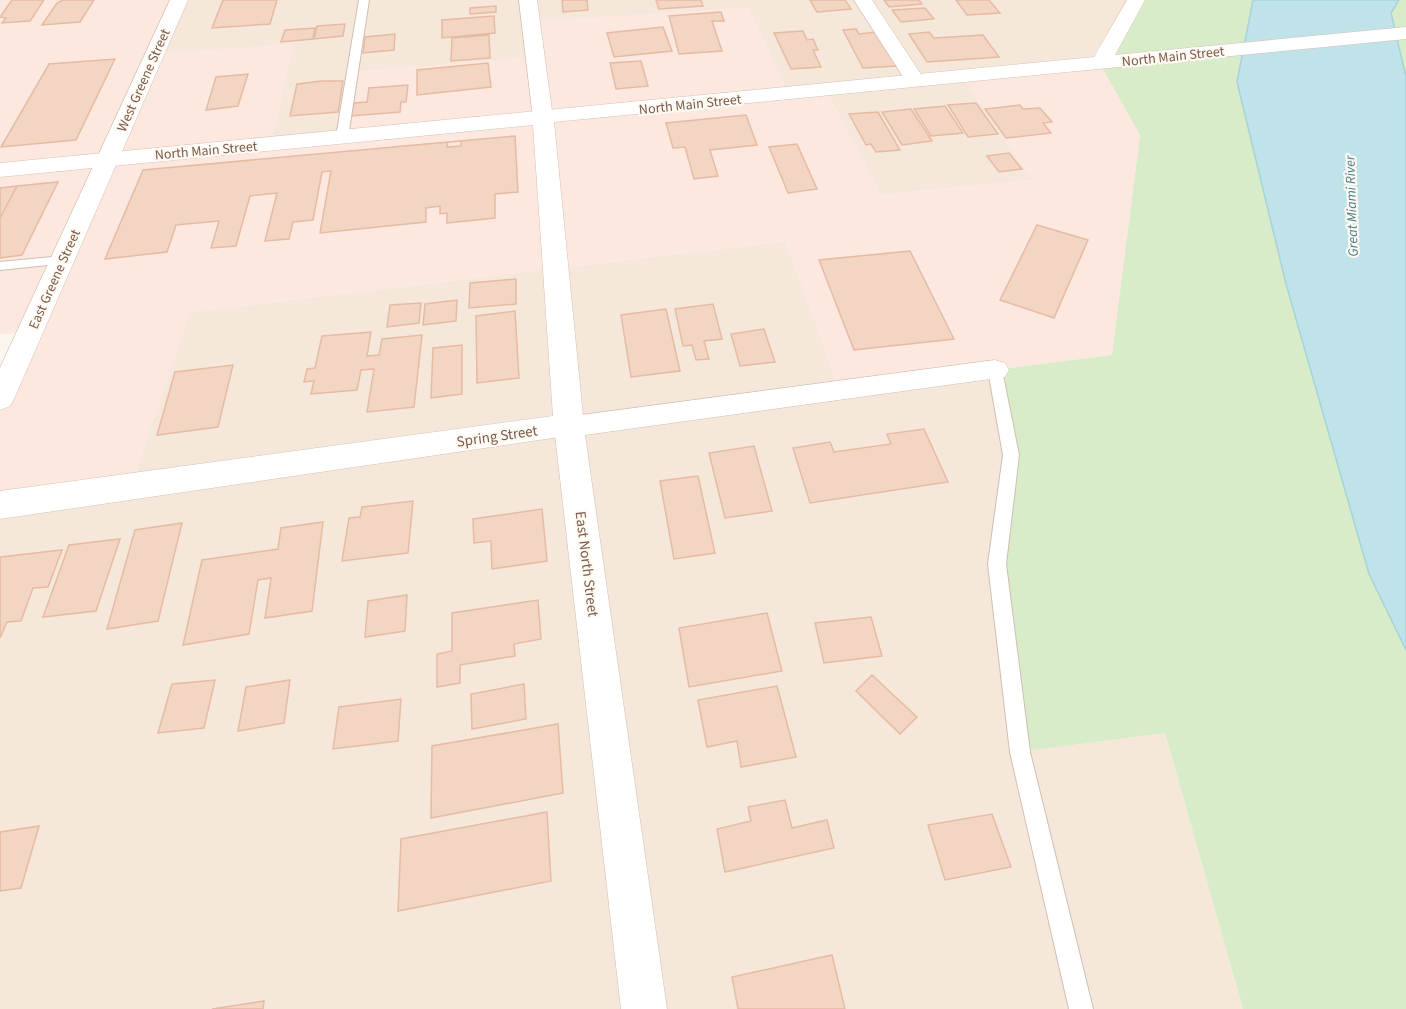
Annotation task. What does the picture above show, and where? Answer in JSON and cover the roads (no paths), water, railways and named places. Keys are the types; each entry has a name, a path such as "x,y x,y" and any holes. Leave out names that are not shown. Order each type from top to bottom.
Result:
{"main road":[{"path":"1100,64 1136,0"},
{"name":"North Main Street","path":"0,170 1406,33"},
{"name":"East North Street","path":"543,118 569,426"},
{"name":"Spring Street","path":"0,505 569,426"}],"street":[{"name":"West Greene Street","path":"108,160 179,0"},
{"path":"528,0 543,118"},
{"path":"863,0 916,82"},
{"name":"East Greene Street","path":"0,399 108,160"},
{"name":"Spring Street","path":"569,426 995,370"},
{"name":"East North Street","path":"569,426 644,1009"}],"lane":[{"path":"342,137 364,0"},
{"path":"0,266 63,260"},
{"path":"995,370 1011,455 997,564 1020,753 1081,1009"}],"water":[{"name":"Great Miami River","path":"1253,0 1399,0 1391,13 1406,77 1406,650 1369,574 1286,284 1237,82"}]}
